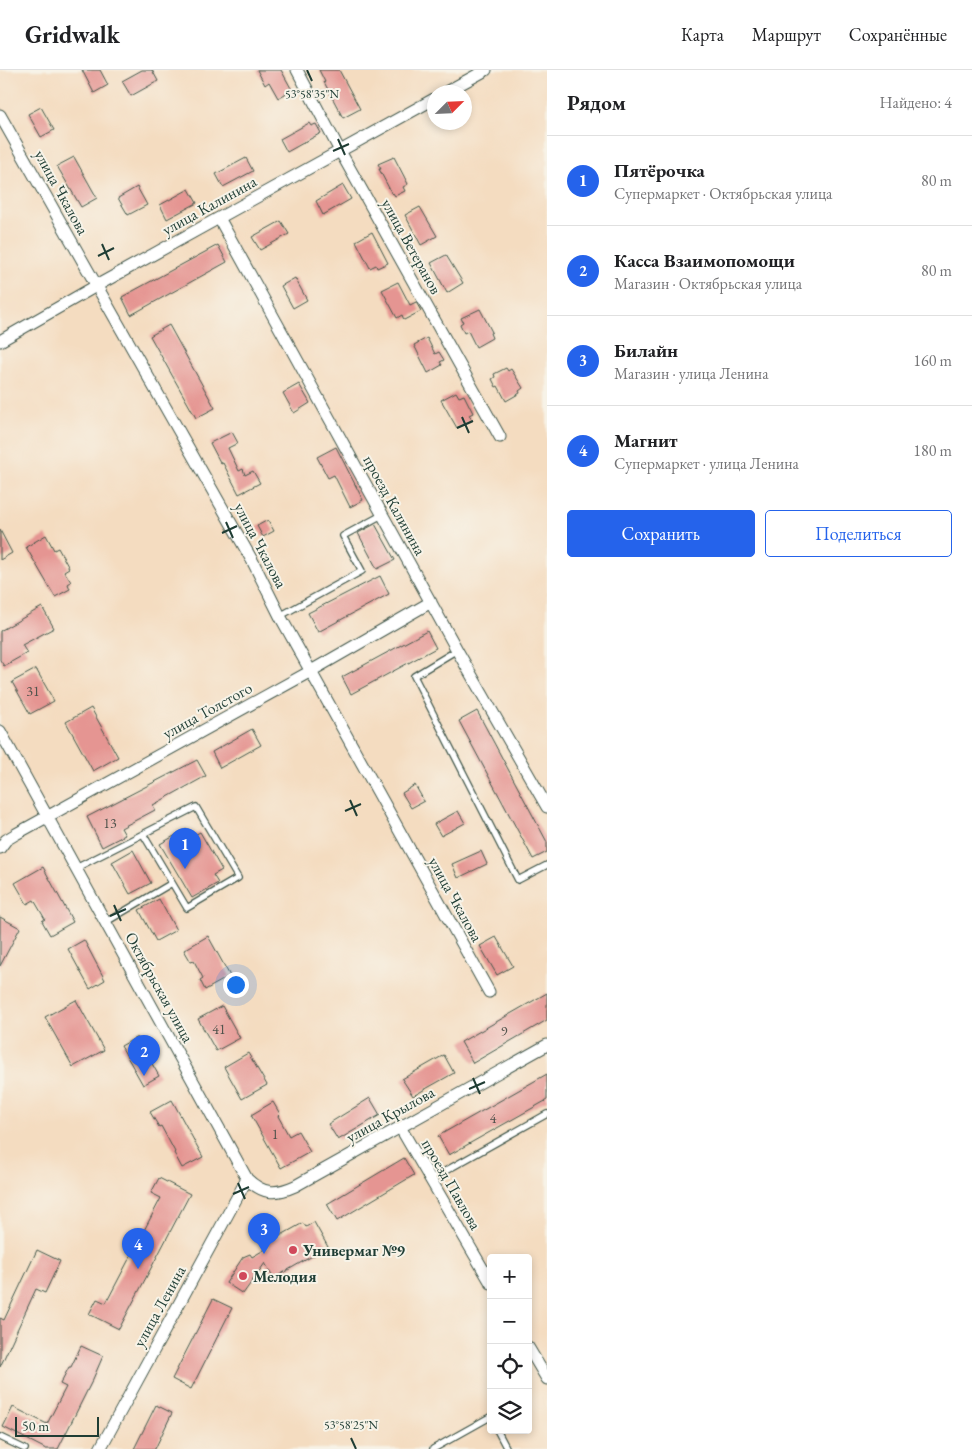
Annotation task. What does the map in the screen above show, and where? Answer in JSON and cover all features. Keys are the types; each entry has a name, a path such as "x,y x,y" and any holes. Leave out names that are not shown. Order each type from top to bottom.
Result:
{"street":[{"name":"улица Ветеранов","path":"297,70 340,151 500,437"},
{"path":"459,85 486,70"},
{"name":"улица Калинина","path":"0,341 427,103"},
{"name":"улица Чкалова","path":"0,115 253,562 310,671 489,992"},
{"name":"проезд Калинина","path":"219,218 457,650 547,807"},
{"name":"улица Толстого","path":"0,848 11,837 431,602"},
{"name":"Октябрьская улица","path":"0,731 247,1179"},
{"name":"улица Крылова","path":"247,1179 262,1191 275,1192 286,1190 547,1045"},
{"name":"проезд Павлова","path":"400,1127 487,1276"},
{"name":"улица Ленина","path":"100,1449 247,1179"},
{"path":"532,1354 547,1379"}],"lane":[{"path":"280,616 362,571 343,536 382,515"},
{"path":"457,650 414,676 518,880 547,864"},
{"path":"76,868 196,807 238,878 186,908 143,834"},
{"path":"106,922 172,883"},
{"path":"431,1179 547,1114"},
{"path":"433,1449 487,1419"},
{"path":"499,1434 507,1449"},
{"path":"0,1437 24,1449"}],"building":[{"path":"82,70 100,70 108,85 94,93"},
{"path":"142,70 152,70 158,81 131,96 122,81"},
{"path":"257,70 281,70 292,90 278,98 269,82 265,85"},
{"path":"319,70 339,70 360,109 343,118"},
{"path":"41,107 54,130 41,137 28,114"},
{"path":"309,123 311,126 316,124 321,133 287,152 280,139"},
{"path":"74,157 97,198 81,207 57,166"},
{"path":"394,157 408,184 403,187 405,191 395,196 392,194 378,164"},
{"path":"246,158 253,171 223,187 216,174"},
{"path":"343,185 351,199 323,215 316,201"},
{"path":"137,187 147,205 128,215 118,198"},
{"path":"189,189 197,203 167,219 160,205"},
{"path":"420,207 437,236 421,245 405,215"},
{"path":"281,221 289,234 260,250 252,237"},
{"path":"372,232 388,263 377,268 376,265 370,268 356,241"},
{"path":"218,245 227,262 131,315 122,297"},
{"path":"446,255 463,283 447,293 431,263"},
{"path":"295,278 307,300 293,308 281,286"},
{"path":"398,282 410,305 416,302 421,311 404,320 402,315 397,318 382,290"},
{"path":"480,309 492,332 490,333 492,338 476,347 468,331 464,333 460,324 463,322 461,318"},
{"path":"169,325 215,408 196,418 150,336"},
{"path":"427,338 435,354 439,352 444,360 440,362 442,365 428,373 414,345"},
{"path":"506,368 508,371 511,369 523,388 519,391 520,393 506,401 492,379 495,377 494,374"},
{"path":"299,384 310,403 294,413 283,393"},
{"path":"456,392 459,397 464,395 473,413 469,415 472,420 457,428 441,400"},
{"path":"232,432 238,443 228,448 239,471 243,469 245,475 253,471 260,483 239,494 210,443"},
{"path":"336,447 363,500 350,507 334,475 328,478 317,457"},
{"path":"268,520 274,531 263,537 257,526"},
{"path":"375,524 395,560 377,569 358,533"},
{"path":"0,530 12,553 0,560"},
{"path":"46,535 54,550 58,548 69,568 64,571 71,582 68,584 70,589 55,597 26,547"},
{"path":"380,576 389,594 318,632 308,613"},
{"path":"42,607 54,628 22,645 27,653 4,666 0,660 0,631"},
{"path":"427,631 436,648 351,694 342,677"},
{"path":"36,669 54,701 30,714 12,682"},
{"path":"91,708 118,757 93,771 66,722"},
{"path":"477,711 547,842 547,852 533,859 459,721"},
{"path":"252,729 261,745 220,768 212,752"},
{"path":"197,760 206,776 153,805 155,810 121,828 125,835 102,847 87,817"},
{"path":"415,785 424,801 411,808 402,793"},
{"path":"458,811 465,823 441,836 434,824"},
{"path":"187,829 191,837 200,832 222,870 213,875 218,883 192,898 160,844"},
{"path":"133,850 151,883 130,894 112,862"},
{"path":"481,851 487,864 458,878 452,864"},
{"path":"43,867 73,922 50,935 42,921 45,919 34,900 27,904 15,883"},
{"path":"159,899 176,930 156,941 139,910"},
{"path":"0,917 20,928 0,966"},
{"path":"208,936 230,976 205,990 200,980 203,978 194,961 191,962 184,950"},
{"path":"496,937 513,966 497,975 480,946"},
{"path":"84,940 105,980 90,989 68,949"},
{"path":"547,993 547,1020 473,1063 461,1042"},
{"path":"76,1000 104,1050 73,1067 45,1017"},
{"path":"222,1006 240,1038 216,1051 198,1019"},
{"path":"137,1037 159,1076 143,1085 121,1046"},
{"path":"248,1053 267,1085 242,1099 224,1067"},
{"path":"444,1055 454,1073 413,1096 402,1079"},
{"path":"547,1074 547,1100 449,1155 438,1136"},
{"path":"370,1098 380,1115 338,1140 328,1124"},
{"path":"172,1100 203,1157 182,1168 161,1126 159,1127 150,1112"},
{"path":"273,1102 289,1136 298,1131 310,1152 281,1168 251,1115"},
{"path":"404,1158 414,1175 337,1221 327,1204"},
{"path":"159,1178 190,1194 119,1329 89,1314 97,1299 106,1303 161,1198 151,1193"},
{"name":"Универмаг №9","path":"314,1222 328,1247 274,1278 265,1263 243,1294 226,1283 243,1257 250,1254 252,1257 269,1247 267,1243 303,1223 306,1227"},
{"path":"37,1250 60,1261 45,1293 36,1289 0,1367 0,1318 4,1320"},
{"path":"213,1299 232,1308 191,1389 172,1379"},
{"path":"81,1346 103,1356 58,1449 46,1449 3,1427 13,1407 47,1424 66,1387 60,1384"},
{"path":"156,1405 172,1413 155,1449 134,1449"}],"place":[{"name":"Пятёрочка","path":"185,869"},
{"name":"Касса Взаимопомощи","path":"144,1076"},
{"name":"Универмаг №9","path":"293,1250"},
{"name":"Билайн","path":"264,1254"},
{"name":"Магнит","path":"138,1269"},
{"name":"Мелодия","path":"243,1276"}]}
